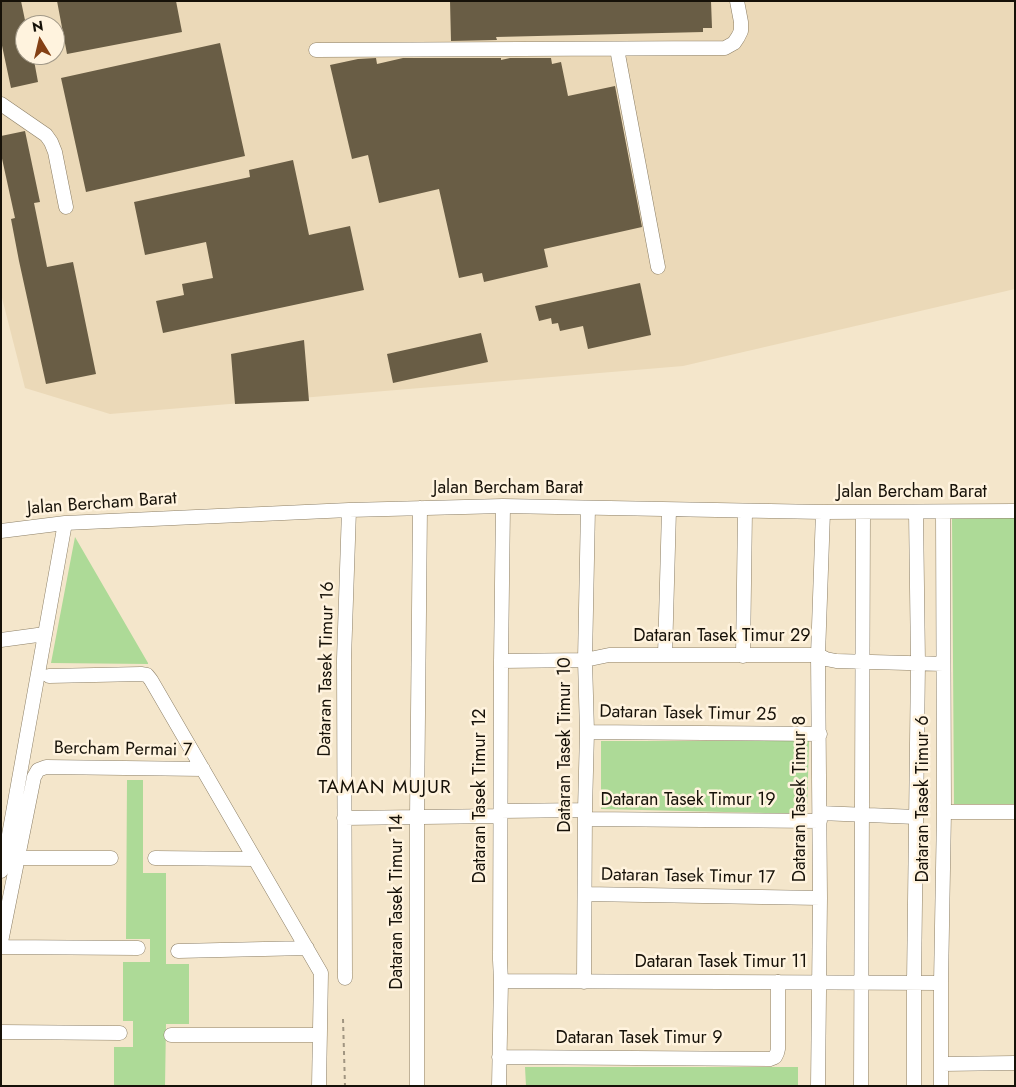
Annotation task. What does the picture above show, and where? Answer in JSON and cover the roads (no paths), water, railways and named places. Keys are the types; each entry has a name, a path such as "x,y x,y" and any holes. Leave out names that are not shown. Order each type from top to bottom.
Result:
{"street":[{"path":"316,50 725,48 734,43 741,31 737,1"},
{"path":"617,48 658,267"},
{"path":"1,104 46,135 51,142 66,207"},
{"name":"Jalan Bercham Barat","path":"1,531 65,522 350,510 503,506 823,512 1015,511"},
{"name":"Dataran Tasek Timur 12","path":"499,1086 503,506"},
{"name":"Dataran Tasek Timur 14","path":"417,1086 420,508"},
{"name":"Dataran Tasek Timur 10","path":"584,982 587,732 585,660 588,508"},
{"name":"Dataran Tasek Timur 16","path":"345,978 344,659 350,510"},
{"path":"665,655 669,510"},
{"path":"743,656 745,510"},
{"name":"Dataran Tasek Timur 8","path":"818,1086 820,734 818,655 823,512"},
{"path":"861,1086 863,512"},
{"name":"Dataran Tasek Timur 6","path":"914,1086 918,663 916,512"},
{"name":"Dataran Tasek Timur 6","path":"941,1086 944,812 943,512"},
{"path":"1,871 4,845 65,522"},
{"path":"1,640 45,634"},
{"name":"Dataran Tasek Timur 29","path":"501,660 585,660 608,655 818,655 831,661 943,664"},
{"path":"49,676 141,674 147,675 151,680 321,974 319,1086"},
{"name":"Dataran Tasek Timur 25","path":"587,732 820,734"},
{"name":"Bercham Permai 7","path":"18,858 34,777 38,770 42,768 203,769"},
{"path":"944,812 1015,812"},
{"name":"Dataran Tasek Timur 19","path":"344,818 500,814 820,817 862,815 916,817"},
{"path":"1,942 18,858 111,858"},
{"path":"155,858 255,859"},
{"name":"Dataran Tasek Timur 17","path":"585,894 820,898"},
{"path":"1,947 138,948"},
{"path":"178,951 307,948"},
{"name":"Dataran Tasek Timur 11","path":"500,981 941,983"},
{"name":"Dataran Tasek Timur 9","path":"499,1057 770,1059 775,1056 778,1049 778,982"},
{"path":"1,1032 120,1033"},
{"path":"171,1036 320,1035"},
{"path":"942,1064 1015,1063"}],"district":[{"name":"TAMAN MUJUR","path":"385,788"}]}
